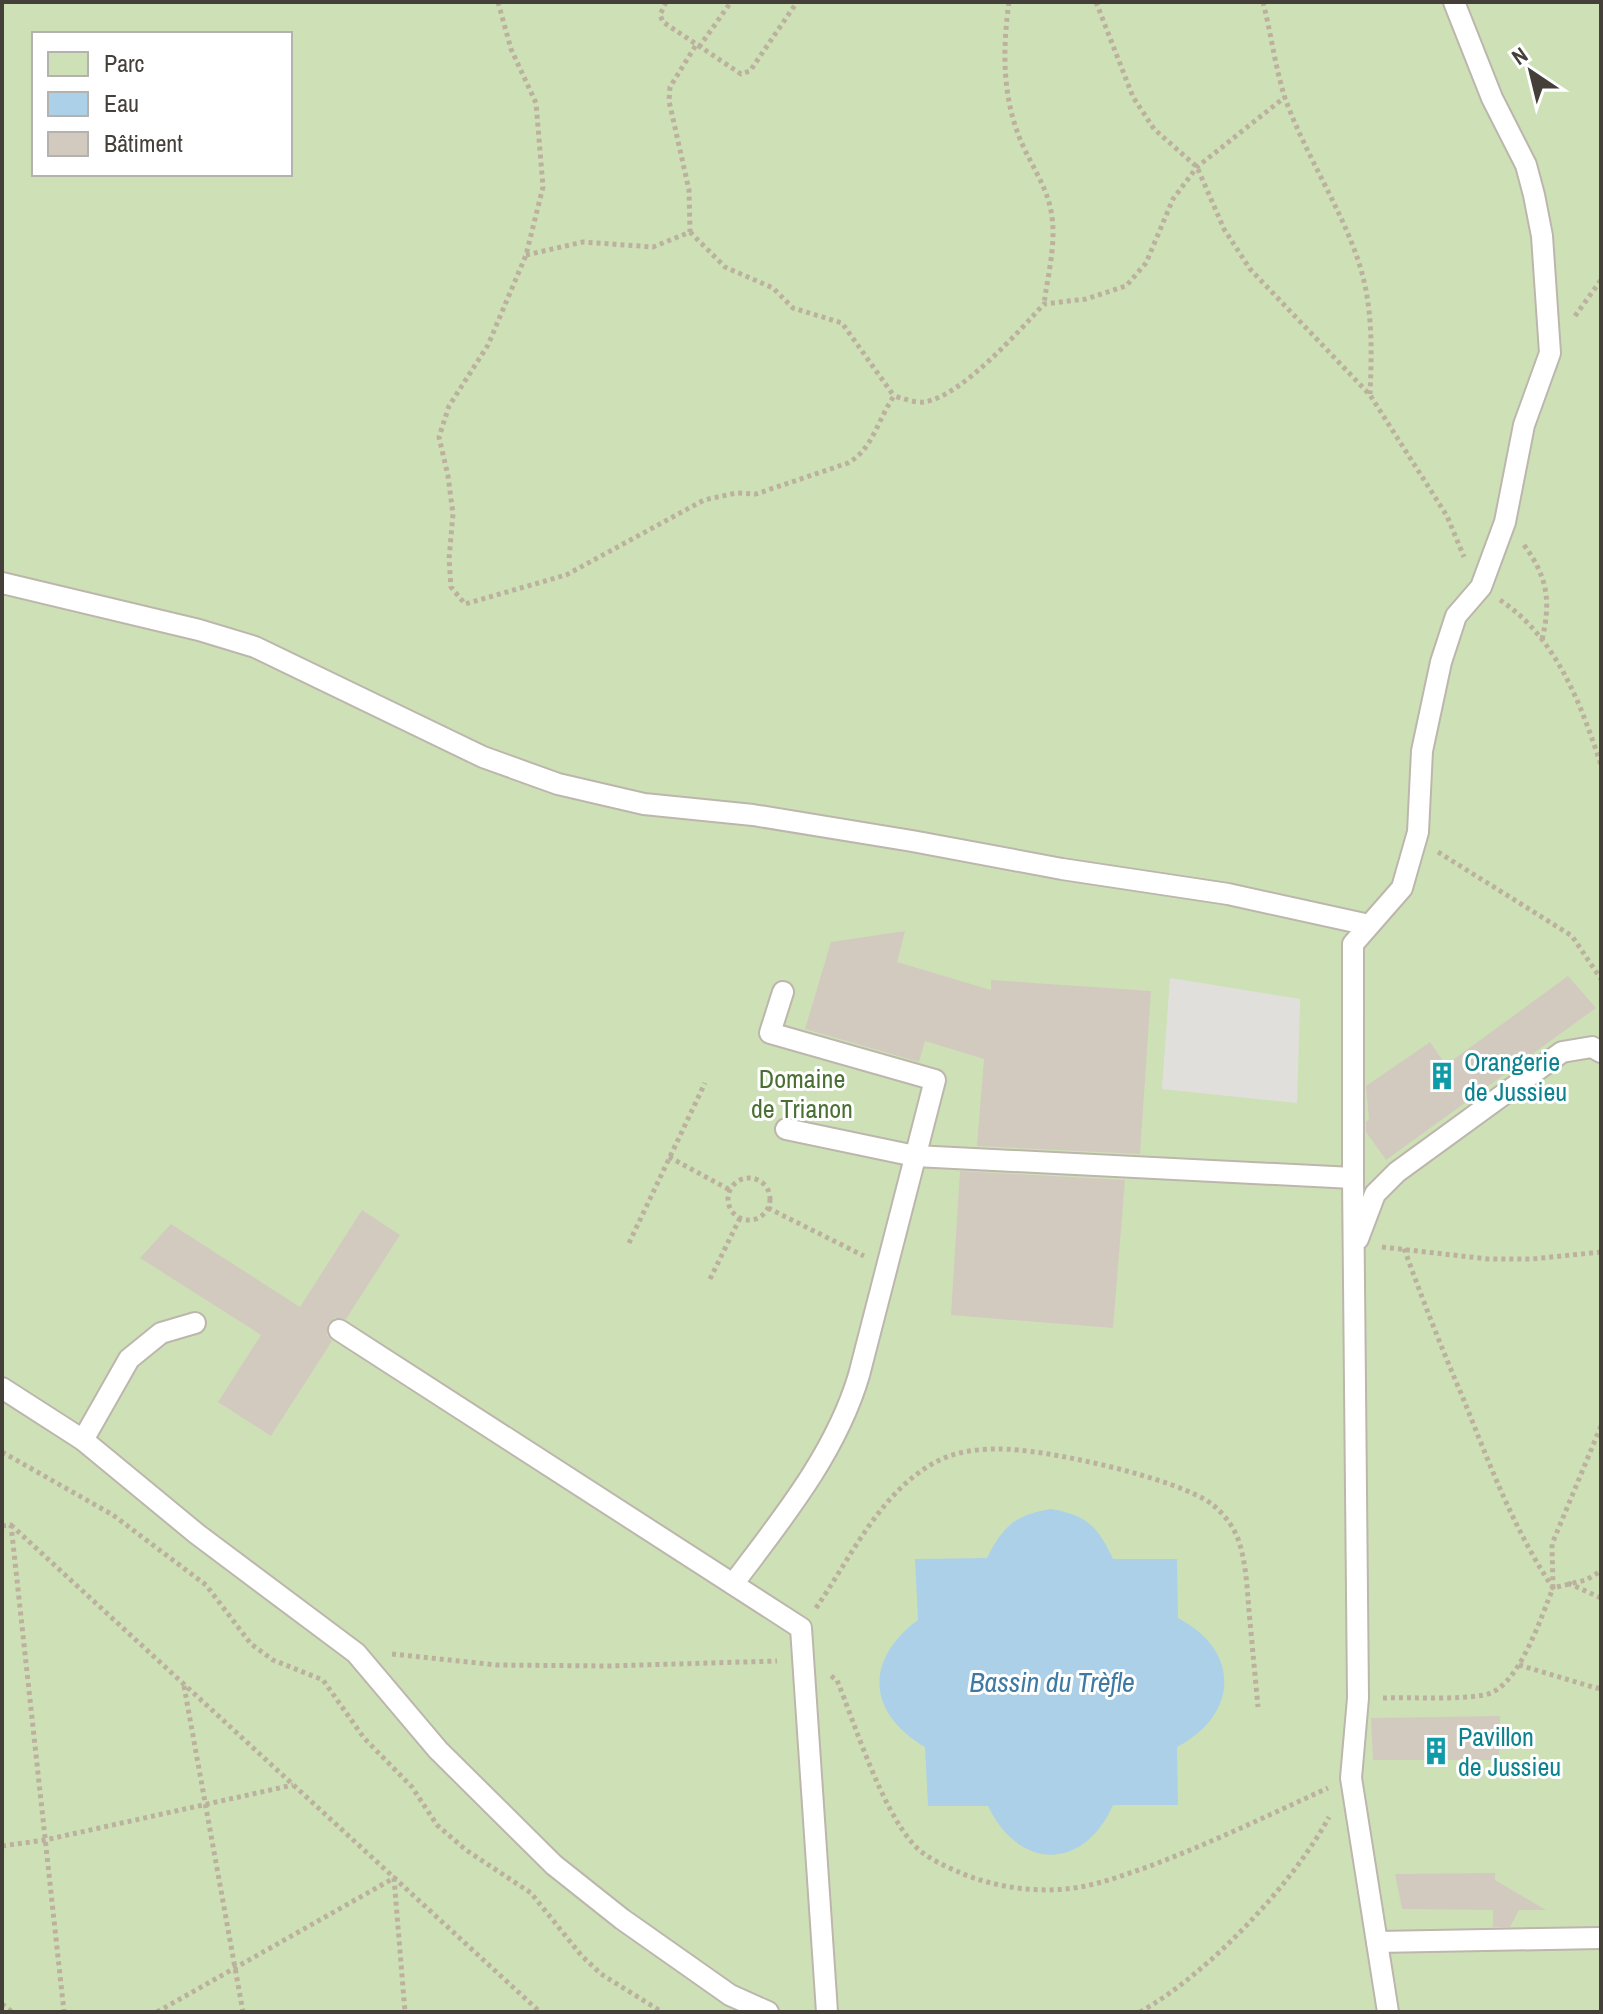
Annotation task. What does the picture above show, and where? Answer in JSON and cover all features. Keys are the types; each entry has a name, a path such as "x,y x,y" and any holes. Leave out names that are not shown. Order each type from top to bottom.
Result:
{"lane":[{"path":"1388,2012 1351,1778 1358,1698 1353,944 1402,888 1418,832 1422,751 1441,662 1456,616 1481,587 1505,522 1524,425 1550,353 1542,236 1526,165 1492,98 1454,2"},
{"path":"2,583 185,626 255,647 483,757 558,784 644,804 753,815 1062,869 1228,894 1369,925"},
{"path":"733,1584 785,1515 841,1426 859,1375 935,1080 770,1033 783,992"},
{"path":"1353,1251 1375,1194 1397,1172 1562,1052 1592,1047 1601,1052"},
{"path":"786,1129 915,1156 1353,1178"},
{"path":"83,1440 129,1359 161,1333 195,1323"},
{"path":"339,1330 801,1628 827,2012"},
{"path":"2,1388 83,1440 197,1534 356,1653 438,1750 554,1865 622,1919 730,1995 768,2012"},
{"path":"1377,1942 1601,1938"}],"path":[{"path":"498,2 511,49 536,103 543,187 526,255 488,345 449,406 439,437 453,514 449,559 451,587 465,604 566,575 704,500 736,493 756,494 848,463 859,457 873,437 880,416 894,396"},
{"path":"666,2 660,19 736,72 745,73 750,71 797,2"},
{"path":"731,2 670,87 669,101 689,190 690,232 725,267 773,288 793,308 842,323 894,396 924,402 953,390 1007,345 1044,304 1051,251 1051,209 1017,131 1008,97 1004,60 1009,2"},
{"path":"1096,2 1133,97 1154,129 1197,167 1224,229 1250,269 1370,395 1447,516 1466,565 1481,587 1521,615 1565,673 1601,765"},
{"path":"1263,2 1285,97 1343,221 1359,263 1372,333 1370,395"},
{"path":"1044,304 1086,299 1126,286 1146,263 1173,199 1197,167 1285,97"},
{"path":"526,255 583,242 653,247 690,232"},
{"path":"1505,522 1540,566 1546,589 1547,619 1542,641"},
{"path":"1415,842 1443,854 1572,936 1601,979"},
{"path":"629,1243 705,1083"},
{"path":"669,1157 730,1190"},
{"path":"758,1180 768,1189 768,1208 754,1220 740,1218 731,1209 730,1190 739,1181 758,1180"},
{"path":"768,1208 886,1267"},
{"path":"710,1279 740,1218"},
{"path":"1353,1251 1385,1246 1488,1259 1532,1259 1601,1252"},
{"path":"1404,1248 1423,1304 1496,1480 1537,1564 1553,1588"},
{"path":"1358,1698 1487,1695 1510,1678 1519,1665 1553,1588 1552,1544 1601,1426"},
{"path":"801,1628 886,1503 921,1472 945,1458 972,1450 1001,1448 1056,1456 1154,1479 1211,1504 1225,1517 1238,1539 1247,1579 1258,1707"},
{"path":"2,1452 113,1515 206,1585 251,1644 273,1660 323,1680 364,1738 412,1787 437,1825 466,1850 531,1893 581,1955 601,1974 662,2012"},
{"path":"2,1526 11,1525 540,2012"},
{"path":"11,1525 64,2012"},
{"path":"1553,1588 1586,1580 1601,1571"},
{"path":"1567,1583 1601,1598"},
{"path":"356,1653 497,1665 608,1666 803,1661 837,1680 867,1759 898,1822 915,1846 941,1865 972,1878 1003,1885 1048,1890 1080,1887 1130,1873 1197,1849 1351,1778"},
{"path":"1519,1665 1599,1689"},
{"path":"184,1685 243,2012"},
{"path":"1140,2012 1191,1977 1253,1918 1319,1836 1351,1778"},
{"path":"2,1846 45,1840 293,1785"},
{"path":"157,2012 394,1878"},
{"path":"394,1878 405,2012"},
{"path":"2,2004 12,2012"}],"green space":[{"name":"Domaine de Trianon","path":"2,2 1601,2 1601,2012 2,2012"}],"shaded area":[{"path":"1170,978 1300,999 1297,1103 1162,1089"}],"water":[{"name":"Bassin du Trèfle","path":"1051,1509 1090,1524 1113,1559 1177,1559 1178,1618 1199,1632 1213,1647 1222,1665 1224,1682 1221,1700 1212,1718 1177,1747 1178,1805 1113,1805 1101,1827 1086,1842 1069,1851 1051,1855 1034,1852 1017,1843 1001,1827 988,1806 928,1806 925,1747 892,1718 883,1702 880,1686 881,1669 888,1652 918,1620 915,1559 987,1558 1012,1524 1028,1515"}],"building":[{"path":"905,931 897,962 991,990 991,980 1151,991 1140,1154 977,1146 984,1059 925,1041 919,1062 805,1029 831,942"},
{"name":"Orangerie de Jussieu","path":"1568,976 1596,1008 1386,1160 1366,1132 1369,1119 1366,1086 1430,1042 1446,1065"},
{"path":"960,1171 1125,1180 1113,1328 951,1315"},
{"path":"362,1210 400,1235 346,1319 334,1318 328,1324 327,1335 332,1341 271,1436 218,1402 261,1335 140,1258 171,1224 300,1307"},
{"name":"Pavillon de Jussieu","path":"1500,1716 1499,1760 1373,1760 1371,1718"},
{"path":"1495,1873 1495,1880 1546,1910 1519,1910 1510,1927 1493,1927 1493,1910 1402,1909 1395,1874"}],"place":[{"name":"Orangerie de Jussieu","path":"1442,1076"},
{"name":"Pavillon de Jussieu","path":"1436,1751"}]}
